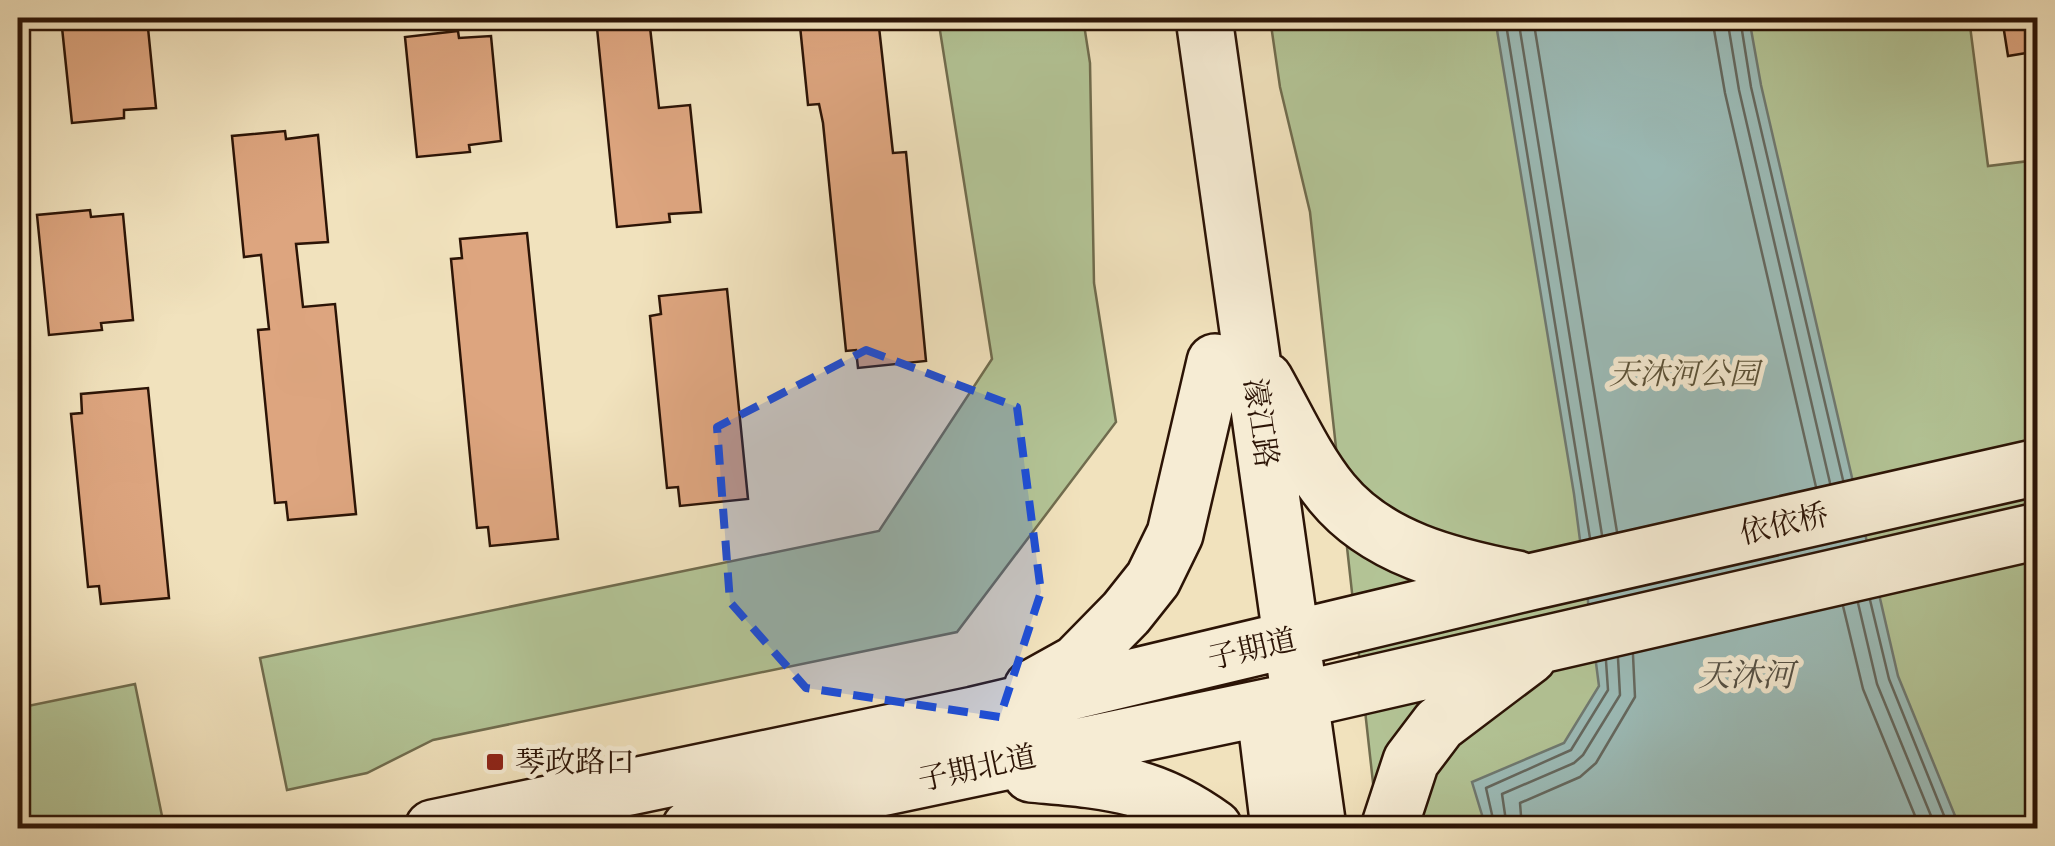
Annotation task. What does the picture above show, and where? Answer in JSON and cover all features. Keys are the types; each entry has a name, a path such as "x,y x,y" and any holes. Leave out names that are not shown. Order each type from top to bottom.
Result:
{"street":[{"name":"濠江路","path":"1165,18 1233,358 1275,643 1282,704 1279,828"},
{"name":"濠江路","path":"1204,18 1233,358"},
{"path":"1233,358 1332,493 1364,522 1400,545 1460,568 1530,582"},
{"path":"974,715 1077,663 1153,579 1176,534 1233,358"},
{"name":"依依桥","path":"1530,582 2038,467"},
{"name":"依依桥","path":"1547,642 2038,531"},
{"name":"子期道","path":"974,715 1530,582"},
{"path":"1389,828 1411,762 1439,724 1547,642"},
{"name":"子期道","path":"1282,704 1547,642"},
{"name":"濠江路","path":"1282,704 1318,828"},
{"name":"子期北道","path":"690,828 1282,704"},
{"name":"子期北道","path":"433,828 974,715"},
{"path":"973,769 1108,780 1146,790 1180,805 1214,828"}],"highlighted area":[{"path":"866,350 1017,407 1041,592 1000,717 806,688 730,602 717,427"}],"green space":[{"path":"938,18 1083,18 1090,63 1094,283 1116,422 957,632 433,740 367,773 287,790 260,658 879,531 992,359"},
{"name":"天沐河公园","path":"1270,18 1969,18 1988,166 2037,160 2037,828 1378,828 1310,212 1280,87"},
{"path":"135,684 162,816 99,828 18,828 18,708"}],"water":[{"name":"天沐河","path":"1495,18 1749,18 1761,85 1898,676 1960,828 1486,828 1472,782 1564,743 1599,686 1574,494"}],"building":[{"path":"61,18 147,18 156,108 124,110 124,118 72,123"},
{"path":"596,18 649,18 659,108 690,105 701,212 669,214 670,222 617,227"},
{"path":"811,18 878,18 893,153 906,152 926,361 858,368 856,350 846,351 823,123 819,104 808,105 800,26 811,25"},
{"path":"2002,18 2038,18 2038,51 2008,56"},
{"path":"458,31 459,38 491,36 501,141 469,145 470,152 417,157 405,37"},
{"path":"285,131 286,139 318,135 328,242 296,244 303,307 335,304 356,514 288,520 286,502 275,503 258,330 269,329 261,255 244,257 232,136"},
{"path":"90,210 91,217 123,214 133,320 101,323 102,330 49,335 37,215"},
{"path":"527,233 558,539 490,546 488,527 477,528 451,259 462,258 460,239"},
{"path":"727,289 748,499 680,506 678,487 667,488 650,316 661,314 659,296"},
{"path":"148,388 169,598 101,604 99,586 88,587 71,414 82,413 81,394"}],"place":[{"name":"琴政路口","path":"495,762"}]}
